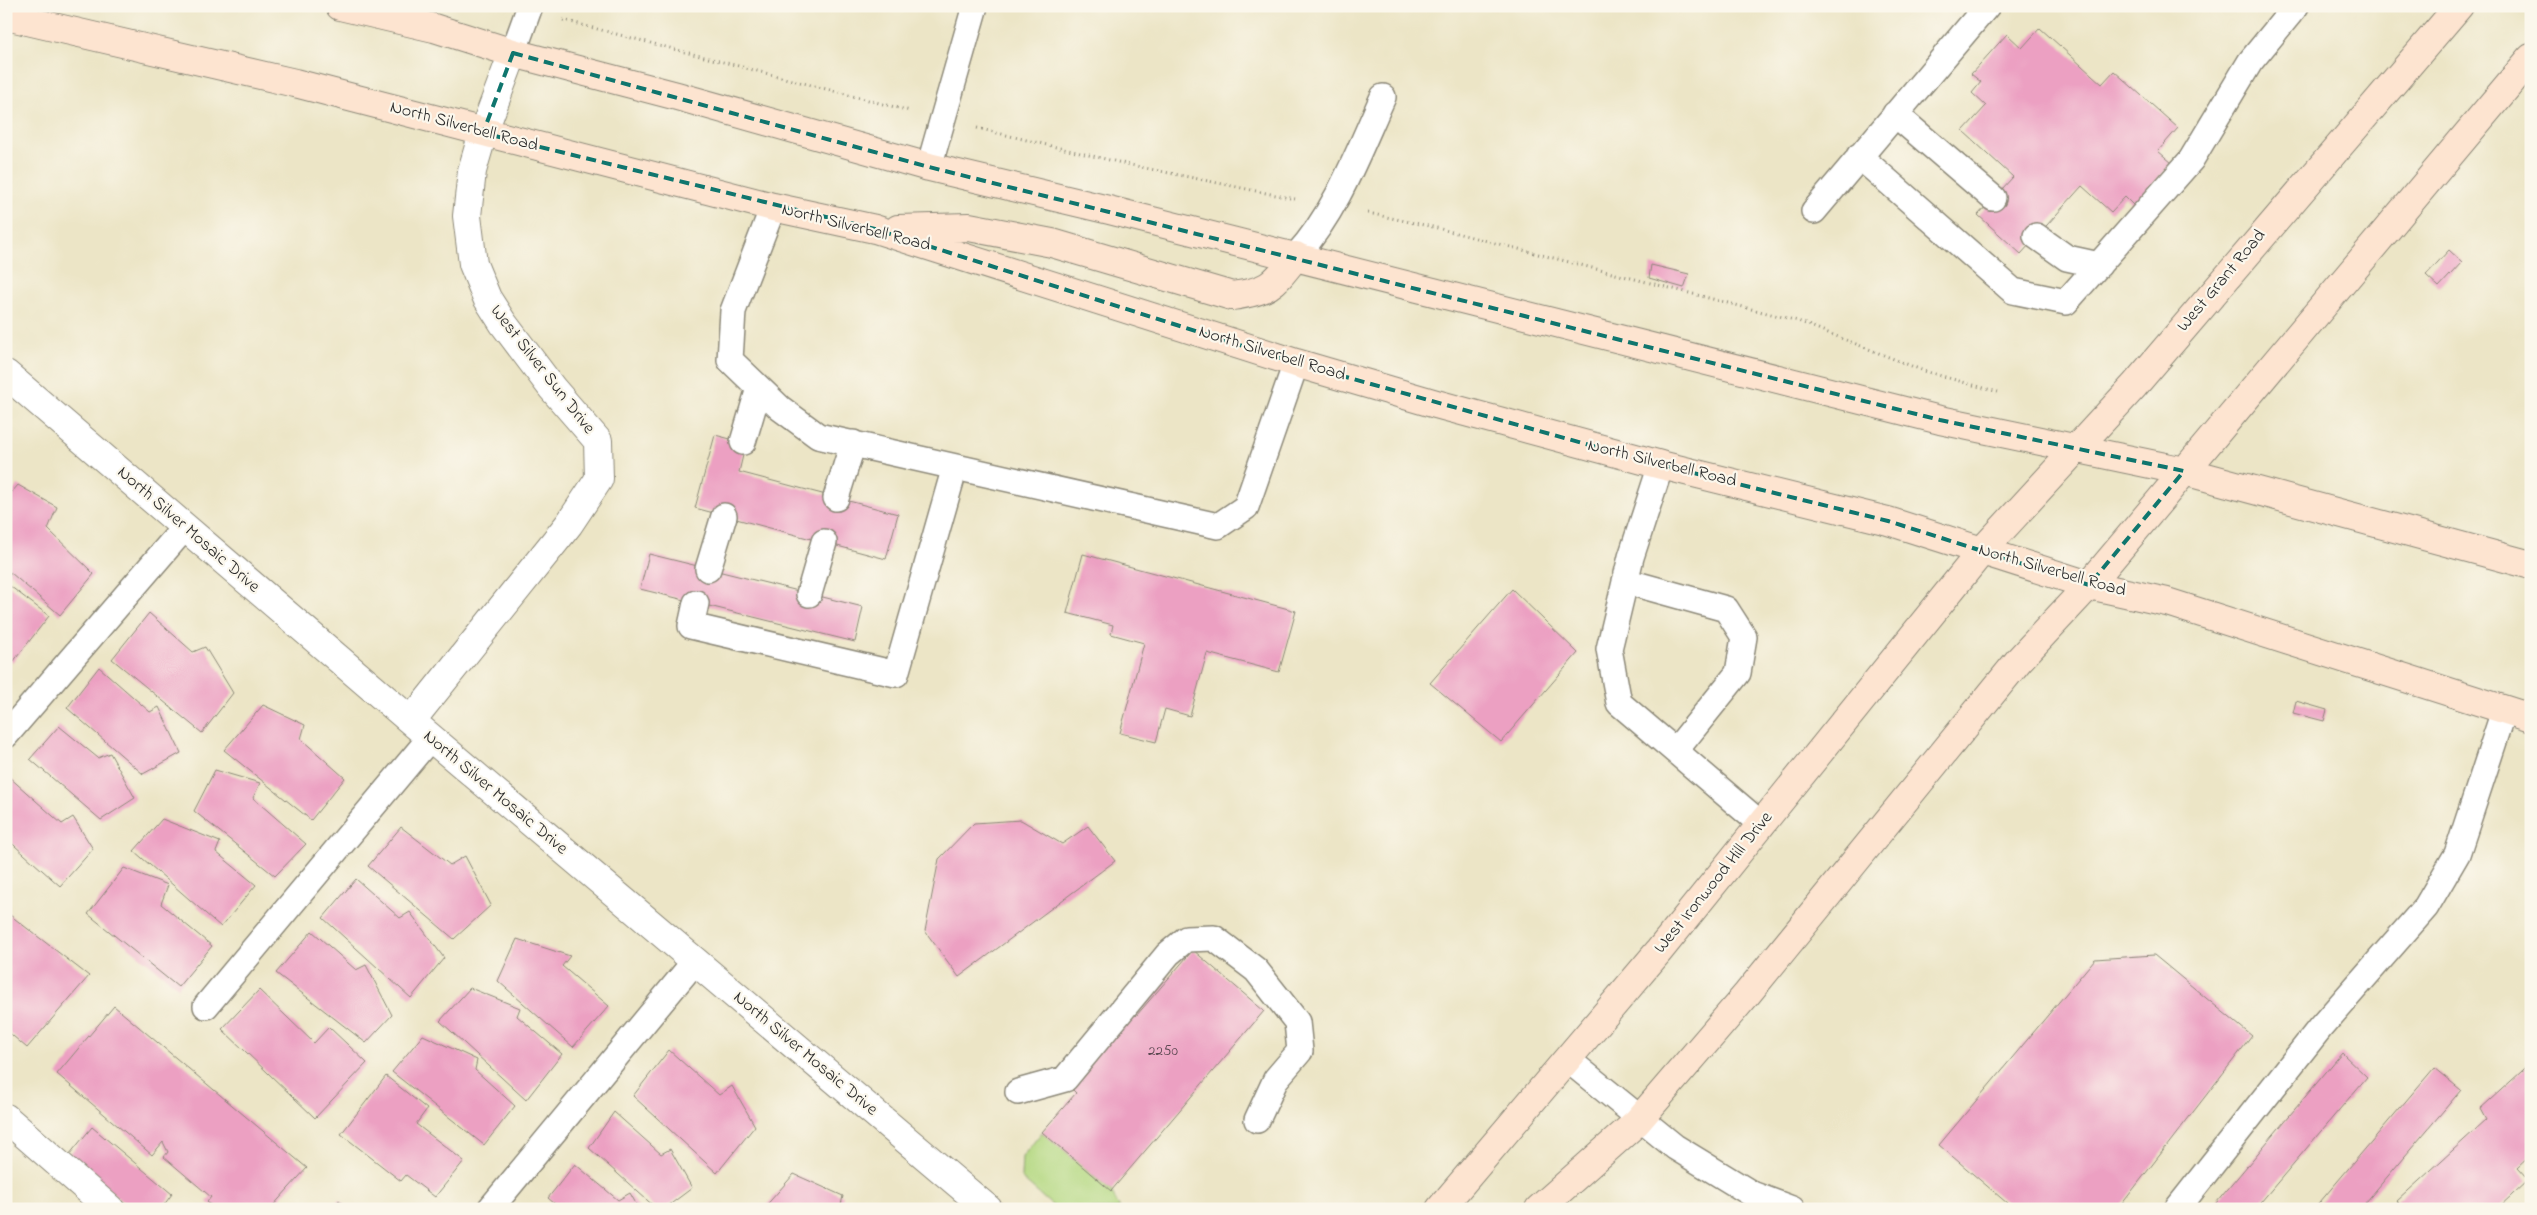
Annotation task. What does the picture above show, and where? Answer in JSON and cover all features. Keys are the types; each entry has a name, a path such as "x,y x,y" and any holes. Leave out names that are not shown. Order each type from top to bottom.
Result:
{"main road":[{"path":"340,6 434,28 513,53 677,96 929,168 1296,256 1940,420 2184,471 2531,565"},
{"name":"West Grant Road","path":"1981,552 2134,386 2459,6"},
{"name":"North Silverbell Road","path":"6,16 295,82 483,133 773,207 874,229 1296,363 1661,465 1888,521 2089,585 2166,602 2504,711 2531,718"},
{"path":"1539,1209 1640,1119 1747,994 2014,666 2089,585 2531,58"},
{"path":"874,229 969,227 1052,243 1232,296 1255,293 1273,285 1296,256"},
{"name":"West Ironwood Hill Drive","path":"1440,1209 1762,825 1981,552"}],"street":[{"name":"West Silver Sun Drive","path":"420,730 569,524 599,479 598,441 552,388 503,323 487,298 473,264 467,216 472,171 483,133 513,53"},
{"name":"North Silver Mosaic Drive","path":"6,374 420,730 695,961 976,1205"},
{"path":"6,1118 110,1209"}],"lane":[{"path":"513,53 530,6"},
{"path":"929,168 975,6"},
{"path":"1814,211 1987,6"},
{"path":"1859,156 2013,291 2066,302 2191,160 2250,62 2296,6"},
{"path":"1296,256 1310,241 1333,206 1383,97"},
{"path":"1895,114 1993,198"},
{"path":"773,207 733,311 730,360 780,408 818,436 1218,526 1246,507 1296,363"},
{"path":"2036,236 2067,258 2099,265"},
{"path":"743,442 759,388"},
{"path":"836,498 853,443"},
{"path":"1661,465 1625,581 1608,649 1620,702 1762,825"},
{"path":"696,603 691,626 796,639 896,674 955,467"},
{"path":"708,569 724,516"},
{"path":"6,735 185,527"},
{"path":"809,594 824,542"},
{"path":"1625,581 1726,609 1744,638 1738,673 1676,750"},
{"path":"2177,1209 2320,1028 2426,907 2457,854 2504,711"},
{"path":"206,1006 420,730"},
{"path":"1018,1092 1065,1079 1168,954 1186,939 1214,938 1256,970 1297,1022 1300,1051 1276,1079 1257,1120"},
{"path":"490,1209 695,961"},
{"path":"1567,1059 1675,1147 1752,1194 1792,1209"},
{"path":"2160,1209 2236,1134"}],"path":[{"path":"565,20 888,106"},
{"path":"1014,137 1126,164 1278,195"},
{"path":"1400,219 1798,321 1924,370 2004,394"}],"highlighted area":[{"path":"513,53 929,167 1940,420 2184,471 2089,585 1888,521 1661,465 1296,363 875,229 483,133"}],"green space":[{"path":"1042,1132 1111,1191 1120,1209 1056,1209 1021,1178 1022,1157"}],"building":[{"path":"2040,28 2102,84 2114,71 2178,128 2158,151 2172,163 2134,206 2125,197 2111,212 2082,186 2021,254 1978,215 2013,177 1963,131 1986,106 1972,93 1981,82 1971,74 2007,34 2022,48"},
{"path":"2449,250 2462,262 2439,287 2426,275"},
{"path":"1651,265 1689,274 1684,288 1649,278"},
{"path":"715,435 746,443 739,472 898,514 886,559 695,508"},
{"path":"18,485 57,507 48,529 94,574 60,615 6,570 6,499"},
{"path":"649,554 863,607 855,642 640,589"},
{"path":"1083,554 1296,611 1279,672 1207,653 1190,716 1165,709 1156,742 1120,733 1144,643 1111,634 1113,625 1067,613"},
{"path":"6,571 11,573 6,582"},
{"path":"6,583 49,616 13,662 6,657"},
{"path":"1512,589 1578,653 1501,742 1430,683"},
{"path":"149,613 193,652 205,647 233,693 202,733 112,659"},
{"path":"99,667 150,712 159,707 181,753 143,774 67,708"},
{"path":"2296,701 2327,710 2324,721 2293,713"},
{"path":"263,705 305,725 301,739 345,778 311,820 224,750"},
{"path":"59,726 98,758 110,753 135,798 101,820 30,759"},
{"path":"215,770 260,783 253,798 306,844 275,876 194,811"},
{"path":"8,776 62,824 73,817 93,849 60,886 6,838 6,778"},
{"path":"162,819 220,842 216,852 256,885 221,927 134,851"},
{"path":"1021,820 1062,844 1088,826 1115,861 959,977 925,931 939,859 974,823"},
{"path":"401,827 450,865 465,856 491,905 454,939 368,866"},
{"path":"124,868 168,885 161,904 212,946 178,987 88,914"},
{"path":"356,879 400,918 410,912 444,958 411,998 323,918"},
{"path":"6,912 89,976 27,1048 6,1030"},
{"path":"312,931 356,970 366,965 392,1015 366,1043 276,973"},
{"path":"517,939 570,956 562,966 609,1006 573,1047 498,981"},
{"path":"1193,950 1264,1011 1111,1191 1042,1132 1076,1093 1068,1085 1132,1009 1136,1016"},
{"path":"2154,955 2252,1036 2118,1209 2014,1209 1939,1145 2095,959"},
{"path":"470,988 520,1008 517,1016 562,1054 526,1100 440,1021"},
{"path":"259,990 314,1043 329,1027 367,1063 315,1118 222,1029"},
{"path":"114,1006 307,1168 270,1209 215,1209 207,1202 211,1197 164,1157 168,1152 163,1142 152,1155 57,1074"},
{"path":"423,1035 477,1060 475,1070 515,1106 484,1145 392,1072"},
{"path":"669,1050 719,1095 732,1086 755,1126 717,1173 633,1096"},
{"path":"2342,1053 2367,1077 2255,1209 2211,1209"},
{"path":"2531,1063 2531,1155 2517,1168 2528,1180 2497,1209 2404,1209 2397,1201 2486,1120 2480,1109"},
{"path":"2434,1068 2461,1090 2360,1209 2314,1209"},
{"path":"386,1076 427,1109 416,1124 464,1161 435,1197 406,1175 401,1181 341,1134"},
{"path":"614,1112 661,1154 670,1149 692,1188 664,1209 657,1209 589,1148"},
{"path":"92,1127 172,1194 161,1209 131,1209 69,1155"},
{"path":"575,1164 618,1200 630,1193 639,1209 561,1209 548,1198"},
{"path":"794,1174 843,1196 841,1205 846,1209 763,1209"},
{"path":"339,1200 349,1209 331,1209"}]}
